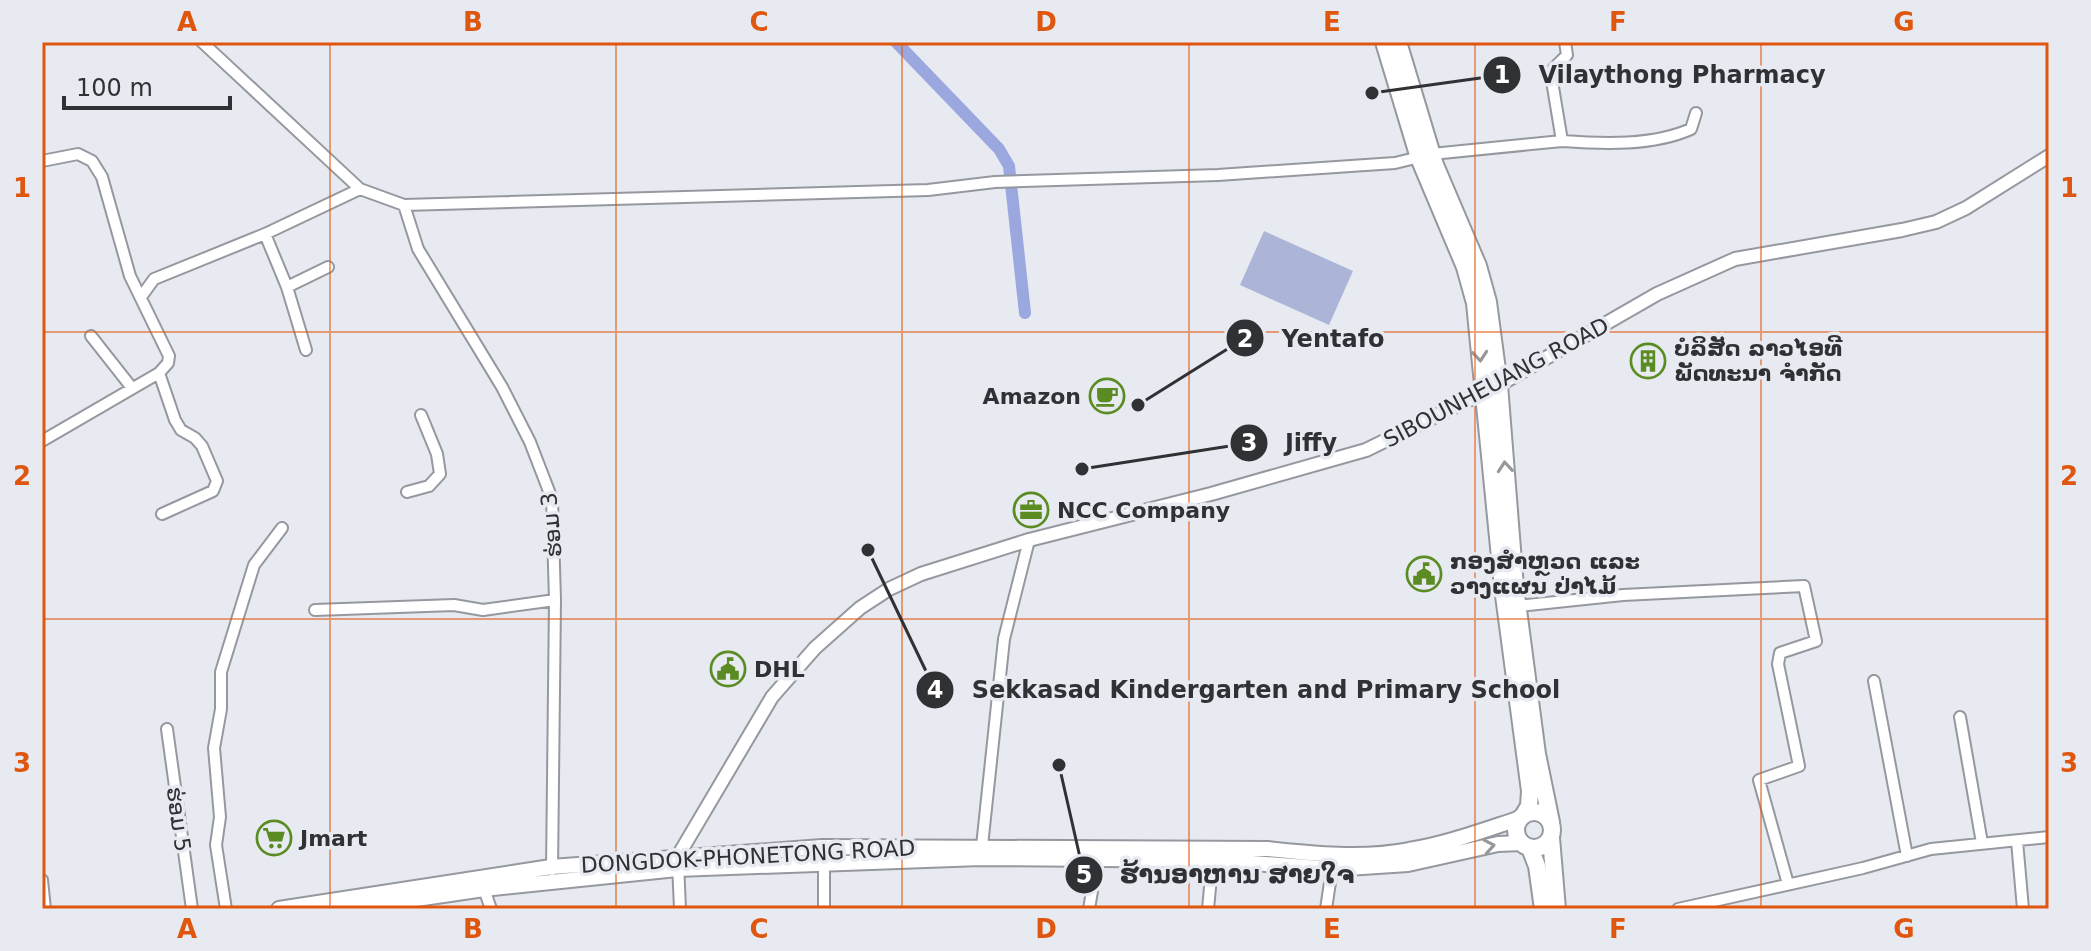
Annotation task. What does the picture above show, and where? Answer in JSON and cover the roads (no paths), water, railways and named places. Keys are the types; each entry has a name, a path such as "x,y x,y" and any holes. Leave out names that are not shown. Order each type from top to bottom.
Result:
{"main road":[{"path":"1384,42 1426,156 1478,266 1488,302 1491,389 1530,791 1529,806 1516,831 1537,866 1543,909"},
{"path":"1398,42 1426,156"},
{"path":"1509,588 1518,606 1537,754 1551,830 1557,909"},
{"path":"1458,846 1522,817 1540,813 1551,830"},
{"path":"1458,846 1498,844 1540,848 1551,830"},
{"name":"DONGDOK-PHONETONG ROAD","path":"279,909 552,874 822,847 982,846 1098,854"},
{"name":"DONGDOK-PHONETONG ROAD","path":"678,862 824,862 1098,854 1213,855 1332,869 1408,864 1458,846"},
{"name":"DONGDOK-PHONETONG ROAD","path":"1213,855 1268,849 1319,854 1386,854 1458,846"},
{"name":"DONGDOK-PHONETONG ROAD","path":"348,909 484,889 552,874"}],"street":[{"path":"202,42 360,189 404,205 928,190 995,182 1218,175 1395,163 1426,156 1562,141 1603,144 1676,135 1691,129 1696,113"},
{"path":"1562,141 1551,75 1567,55 1565,42"},
{"path":"42,161 78,154 92,161 102,177 130,276 169,356 168,363 159,373 42,441"},
{"name":"SIBOUNHEUANG ROAD","path":"678,862 772,697 815,648 860,608 889,589 921,574 1029,540 1211,494 1366,450 1491,389 1657,294 1735,259 1936,222 1985,197 2049,156"},
{"path":"141,297 154,279 265,234 360,189"},
{"name":"ຮ່ອມ 3","path":"404,205 418,249 502,387 549,486 555,600 552,874"},
{"path":"265,234 287,287 306,350"},
{"path":"287,287 328,267"},
{"path":"91,336 132,388"},
{"path":"159,373 175,420 181,430 202,446 217,481 213,491 162,514"},
{"path":"407,492 429,486 440,474 437,454 421,415"},
{"path":"226,909 216,845 220,817 214,748 221,709 221,672 254,565 282,528"},
{"path":"982,846 1004,639 1029,540"},
{"path":"1518,606 1623,595 1804,586 1816,641 1780,653 1778,664 1799,766 1759,780 1788,884"},
{"path":"315,610 454,605 483,610 555,600"},
{"path":"1874,681 1907,856"},
{"path":"1960,717 1982,843"},
{"name":"ຮ່ອມ 5","path":"167,729 192,909"},
{"path":"1678,909 1931,849 2049,837"},
{"path":"2017,841 2023,909"},
{"path":"1089,909 1098,854"},
{"path":"1208,909 1213,855"},
{"path":"678,862 680,909"},
{"path":"824,862 824,909"},
{"path":"1326,909 1332,869"},
{"path":"42,880 45,909"},
{"path":"484,889 491,909"}],"waterway":[{"path":"896,42 999,149 1009,166 1025,313"}],"place":[{"name":"Vilaythong Pharmacy","path":"1372,93"},
{"name":"ບໍລິສັດ ລາວໄອທີ ພັດທະນາ ຈຳກັດ","path":"1648,361"},
{"name":"Amazon","path":"1107,396"},
{"name":"Yentafo","path":"1138,405"},
{"name":"Jiffy","path":"1082,469"},
{"name":"NCC Company","path":"1031,510"},
{"name":"Sekkasad Kindergarten and Primary School","path":"868,550"},
{"name":"ກອງສໍາຫຼວດ ແລະ ວາງແຜນ ປ່າໄມ້","path":"1424,574"},
{"name":"DHL","path":"728,669"},
{"name":"ຮ້ານອາຫານ ສາຍໃຈ","path":"1059,765"},
{"name":"Jmart","path":"274,838"}]}
